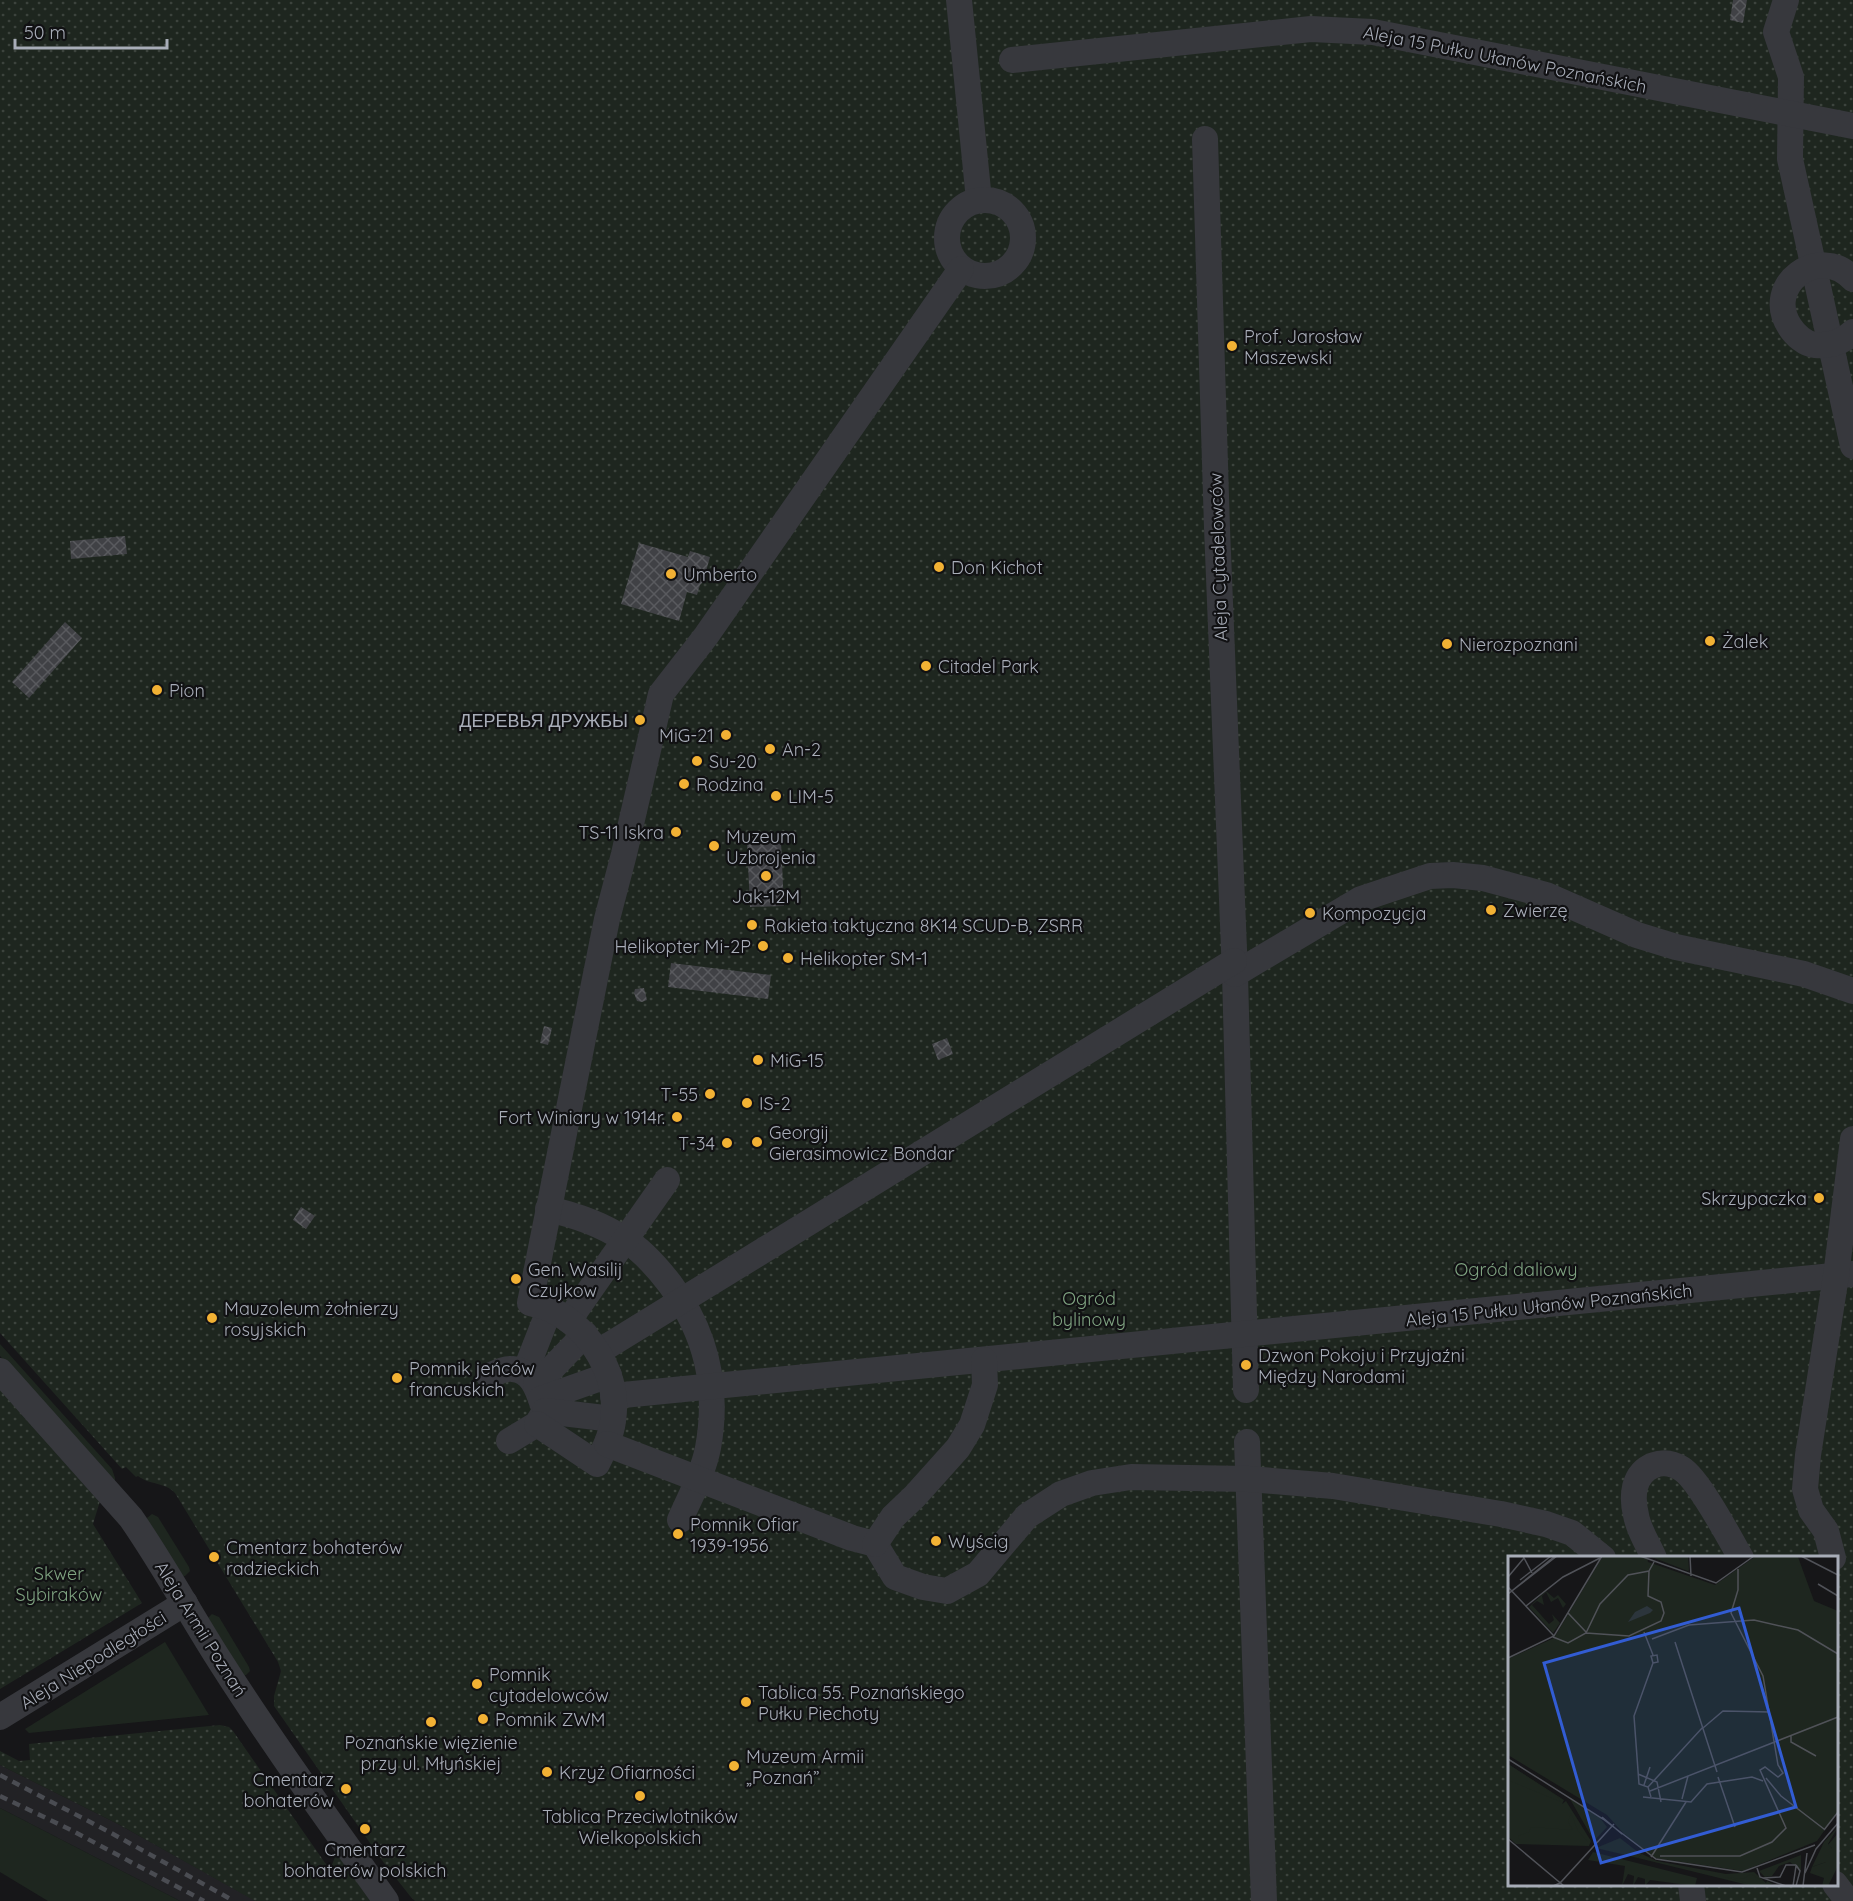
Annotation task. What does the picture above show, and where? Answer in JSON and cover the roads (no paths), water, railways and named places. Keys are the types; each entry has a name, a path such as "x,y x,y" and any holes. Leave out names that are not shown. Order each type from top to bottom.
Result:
{"street":[{"path":"959,0 978,200"},
{"path":"1786,0 1776,32 1791,76 1790,159 1814,266 1842,338 1853,446"},
{"name":"Aleja 15 Pułku Ułanów Poznańskich","path":"1012,60 1311,29 1374,32 1853,126"},
{"name":"Aleja Cytadelowców","path":"1205,139 1216,516 1234,967 1246,1390"},
{"path":"978,200 999,202 1016,214 1024,234 1021,255 1005,272 982,278 961,269 948,251 947,228 958,209 978,200"},
{"path":"1842,338 1812,345 1795,335 1784,319 1782,300 1788,284 1799,272 1814,266 1834,266 1853,279"},
{"path":"489,1376 510,1368 597,1464 607,1444 612,1397 576,1328 530,1303 607,919 661,694 706,636 961,269"},
{"path":"537,1398 576,1328 681,1300 1234,967 1361,900 1430,876 1453,875 1484,878 1546,896 1637,935 1676,947 1804,974 1853,991"},
{"path":"1833,1556 1826,1531 1811,1510 1805,1489 1808,1455 1844,1275 1853,1139"},
{"path":"509,1441 537,1398 626,1240 666,1180"},
{"path":"548,1209 574,1215 626,1240 646,1256 681,1300 697,1328 706,1354 711,1387 711,1423 707,1451 699,1478 680,1520"},
{"name":"Aleja 15 Pułku Ułanów Poznańskich","path":"612,1397 1844,1275"},
{"path":"876,1544 893,1517 958,1448 972,1425 985,1385 984,1360"},
{"name":"Aleja Armii Poznań","path":"0,1371 131,1518 255,1716 386,1901"},
{"path":"537,1398 612,1397"},
{"path":"537,1398 612,1397"},
{"path":"1247,1442 1264,1901"},
{"path":"607,1444 852,1538 876,1544 896,1577 923,1587 947,1591 978,1574 1027,1516 1061,1494 1092,1483 1131,1477 1249,1479 1333,1486 1502,1514 1546,1524 1572,1533 1603,1556"},
{"path":"1654,1556 1636,1518 1635,1487 1642,1473 1651,1464 1667,1463 1682,1469 1694,1480 1740,1556"},
{"name":"Aleja Niepodległości","path":"0,1717 185,1603"},
{"path":"1691,1886 1693,1901"},
{"path":"1837,1886 1848,1901"}],"railway":[{"path":"0,1775 234,1901"},
{"path":"0,1796 69,1829 204,1901"}],"place":[{"name":"Prof. Jarosław Maszewski","path":"1232,346"},
{"name":"Don Kichot","path":"939,567"},
{"name":"Umberto","path":"671,574"},
{"name":"Żalek","path":"1710,641"},
{"name":"Nierozpoznani","path":"1447,644"},
{"name":"Citadel Park","path":"926,666"},
{"name":"Pion","path":"157,690"},
{"name":"ДЕРЕВЬЯ ДРУЖБЫ","path":"640,720"},
{"name":"MiG-21","path":"726,735"},
{"name":"An-2","path":"770,749"},
{"name":"Su-20","path":"697,761"},
{"name":"Rodzina","path":"684,784"},
{"name":"LIM-5","path":"776,796"},
{"name":"TS-11 Iskra","path":"676,832"},
{"name":"Muzeum Uzbrojenia","path":"714,846"},
{"name":"Jak-12M","path":"766,876"},
{"name":"Zwierzę","path":"1491,910"},
{"name":"Kompozycja","path":"1310,913"},
{"name":"Rakieta taktyczna 8K14 SCUD-B, ZSRR","path":"752,925"},
{"name":"Helikopter Mi-2P","path":"763,946"},
{"name":"Helikopter SM-1","path":"788,958"},
{"name":"MiG-15","path":"758,1060"},
{"name":"T-55","path":"710,1094"},
{"name":"IS-2","path":"747,1103"},
{"name":"Fort Winiary w 1914r.","path":"677,1117"},
{"name":"Georgij Gierasimowicz Bondar","path":"757,1142"},
{"name":"T-34","path":"727,1143"},
{"name":"Skrzypaczka","path":"1819,1198"},
{"name":"Gen. Wasilij Czujkow","path":"516,1279"},
{"name":"Mauzoleum żołnierzy rosyjskich","path":"212,1318"},
{"name":"Dzwon Pokoju i Przyjaźni Między Narodami","path":"1246,1365"},
{"name":"Pomnik jeńców francuskich","path":"397,1378"},
{"name":"Pomnik Ofiar 1939-1956","path":"678,1534"},
{"name":"Wyścig","path":"936,1541"},
{"name":"Cmentarz bohaterów radzieckich","path":"214,1557"},
{"name":"Pomnik cytadelowców","path":"477,1684"},
{"name":"Tablica 55. Poznańskiego Pułku Piechoty","path":"746,1702"},
{"name":"Pomnik ZWM","path":"483,1719"},
{"name":"Poznańskie więzienie przy ul. Młyńskiej","path":"431,1722"},
{"name":"Muzeum Armii „Poznań”","path":"734,1766"},
{"name":"Krzyż Ofiarności","path":"547,1772"},
{"name":"Cmentarz bohaterów","path":"346,1789"},
{"name":"Tablica Przeciwlotników Wielkopolskich","path":"640,1796"},
{"name":"Cmentarz bohaterów polskich","path":"365,1829"}],"park label":[{"name":"Ogród daliowy","path":"1516,1269"},
{"name":"Ogród bylinowy","path":"1089,1308"},
{"name":"Skwer Sybiraków","path":"59,1583"}]}
